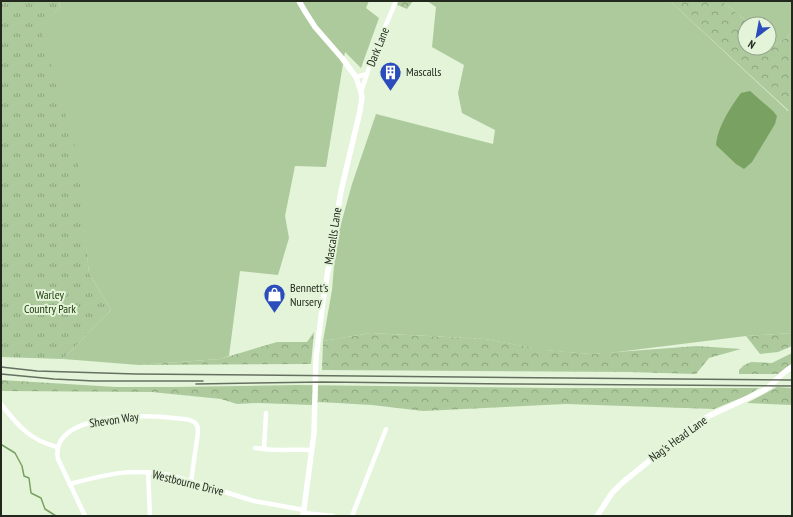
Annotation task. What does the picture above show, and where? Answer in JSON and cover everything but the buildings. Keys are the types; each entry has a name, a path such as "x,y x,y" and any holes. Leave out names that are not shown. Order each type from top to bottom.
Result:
{"street":[{"name":"Mascalls Lane","path":"299,1 315,27 342,58 356,77 362,97 339,199 323,301 316,358 314,433 304,513"},
{"name":"Dark Lane","path":"361,92 374,53 396,1"},
{"path":"356,77 367,74"},
{"name":"Nag's Head Lane","path":"597,516 612,493 622,483 670,443 697,423 711,415 763,391 771,386 782,374 792,367"},
{"path":"1,404 14,421 29,435 45,444 57,448 58,459 85,516"},
{"path":"264,449 266,413"},
{"name":"Shevon Way","path":"57,448 58,443 67,433 78,426 92,422 138,416 169,417 192,421 196,423 198,432 191,482"},
{"path":"352,516 386,429"},
{"path":"255,448 276,450 312,450"},
{"path":"148,472 150,516"},
{"name":"Westbourne Drive","path":"70,484 101,475 148,472 170,476 254,501 304,513 333,516"}],"green space":[{"name":"Warley Country Park","path":"1,1 59,1 60,7 40,28 77,154 89,273 111,310 63,359 1,357"},
{"path":"59,1 369,1 366,8 379,18 361,68 345,52 326,167 295,166 285,216 289,238 278,275 240,271 229,356 220,359 139,365 63,359 111,310 89,273 84,229 39,28 60,7"},
{"path":"396,1 413,1 407,9 395,4"},
{"path":"427,1 670,1 788,111 792,105 792,333 746,336 590,354 543,350 485,339 371,333 323,341 332,290 336,242 352,184 376,114 493,144 495,130 462,113 458,93 464,65 432,47 436,7"},
{"path":"670,1 722,1 740,16 737,16 737,56 777,56 777,44 792,33 792,106 789,111"},
{"path":"722,1 792,1 792,33 777,44 777,16 740,16"},
{"path":"314,332 311,364 139,365 220,359 277,342 307,342"},
{"path":"371,333 485,339 546,350 590,354 697,346 741,349 709,358 696,374 629,372 322,370 323,341"},
{"path":"792,333 792,346 778,352 760,354 746,336"},
{"path":"792,353 792,364 778,374 739,374 739,370 744,365 751,362 772,363"},
{"path":"1,380 116,387 296,385 551,388 759,388 746,396 714,409 566,404 423,411 372,405 319,402 313,405 258,403 237,404 221,399 152,392 1,391"},
{"path":"777,387 792,388 792,405 747,403"}],"shaded area":[{"path":"750,91 777,116 775,124 752,162 744,169 736,164 716,145 719,132 733,104 741,93"}],"waterway":[{"path":"1,444 15,453 22,466 24,476 29,478 31,493 41,498 45,509 56,516"}],"railway":[{"path":"1,367 37,371 136,374 792,380"},
{"path":"1,374 94,381 203,381"},
{"path":"196,384 323,382 792,386"}],"place":[{"name":"Mascalls","path":"390,92"},
{"name":"Bennett's Nursery","path":"274,314"}]}
